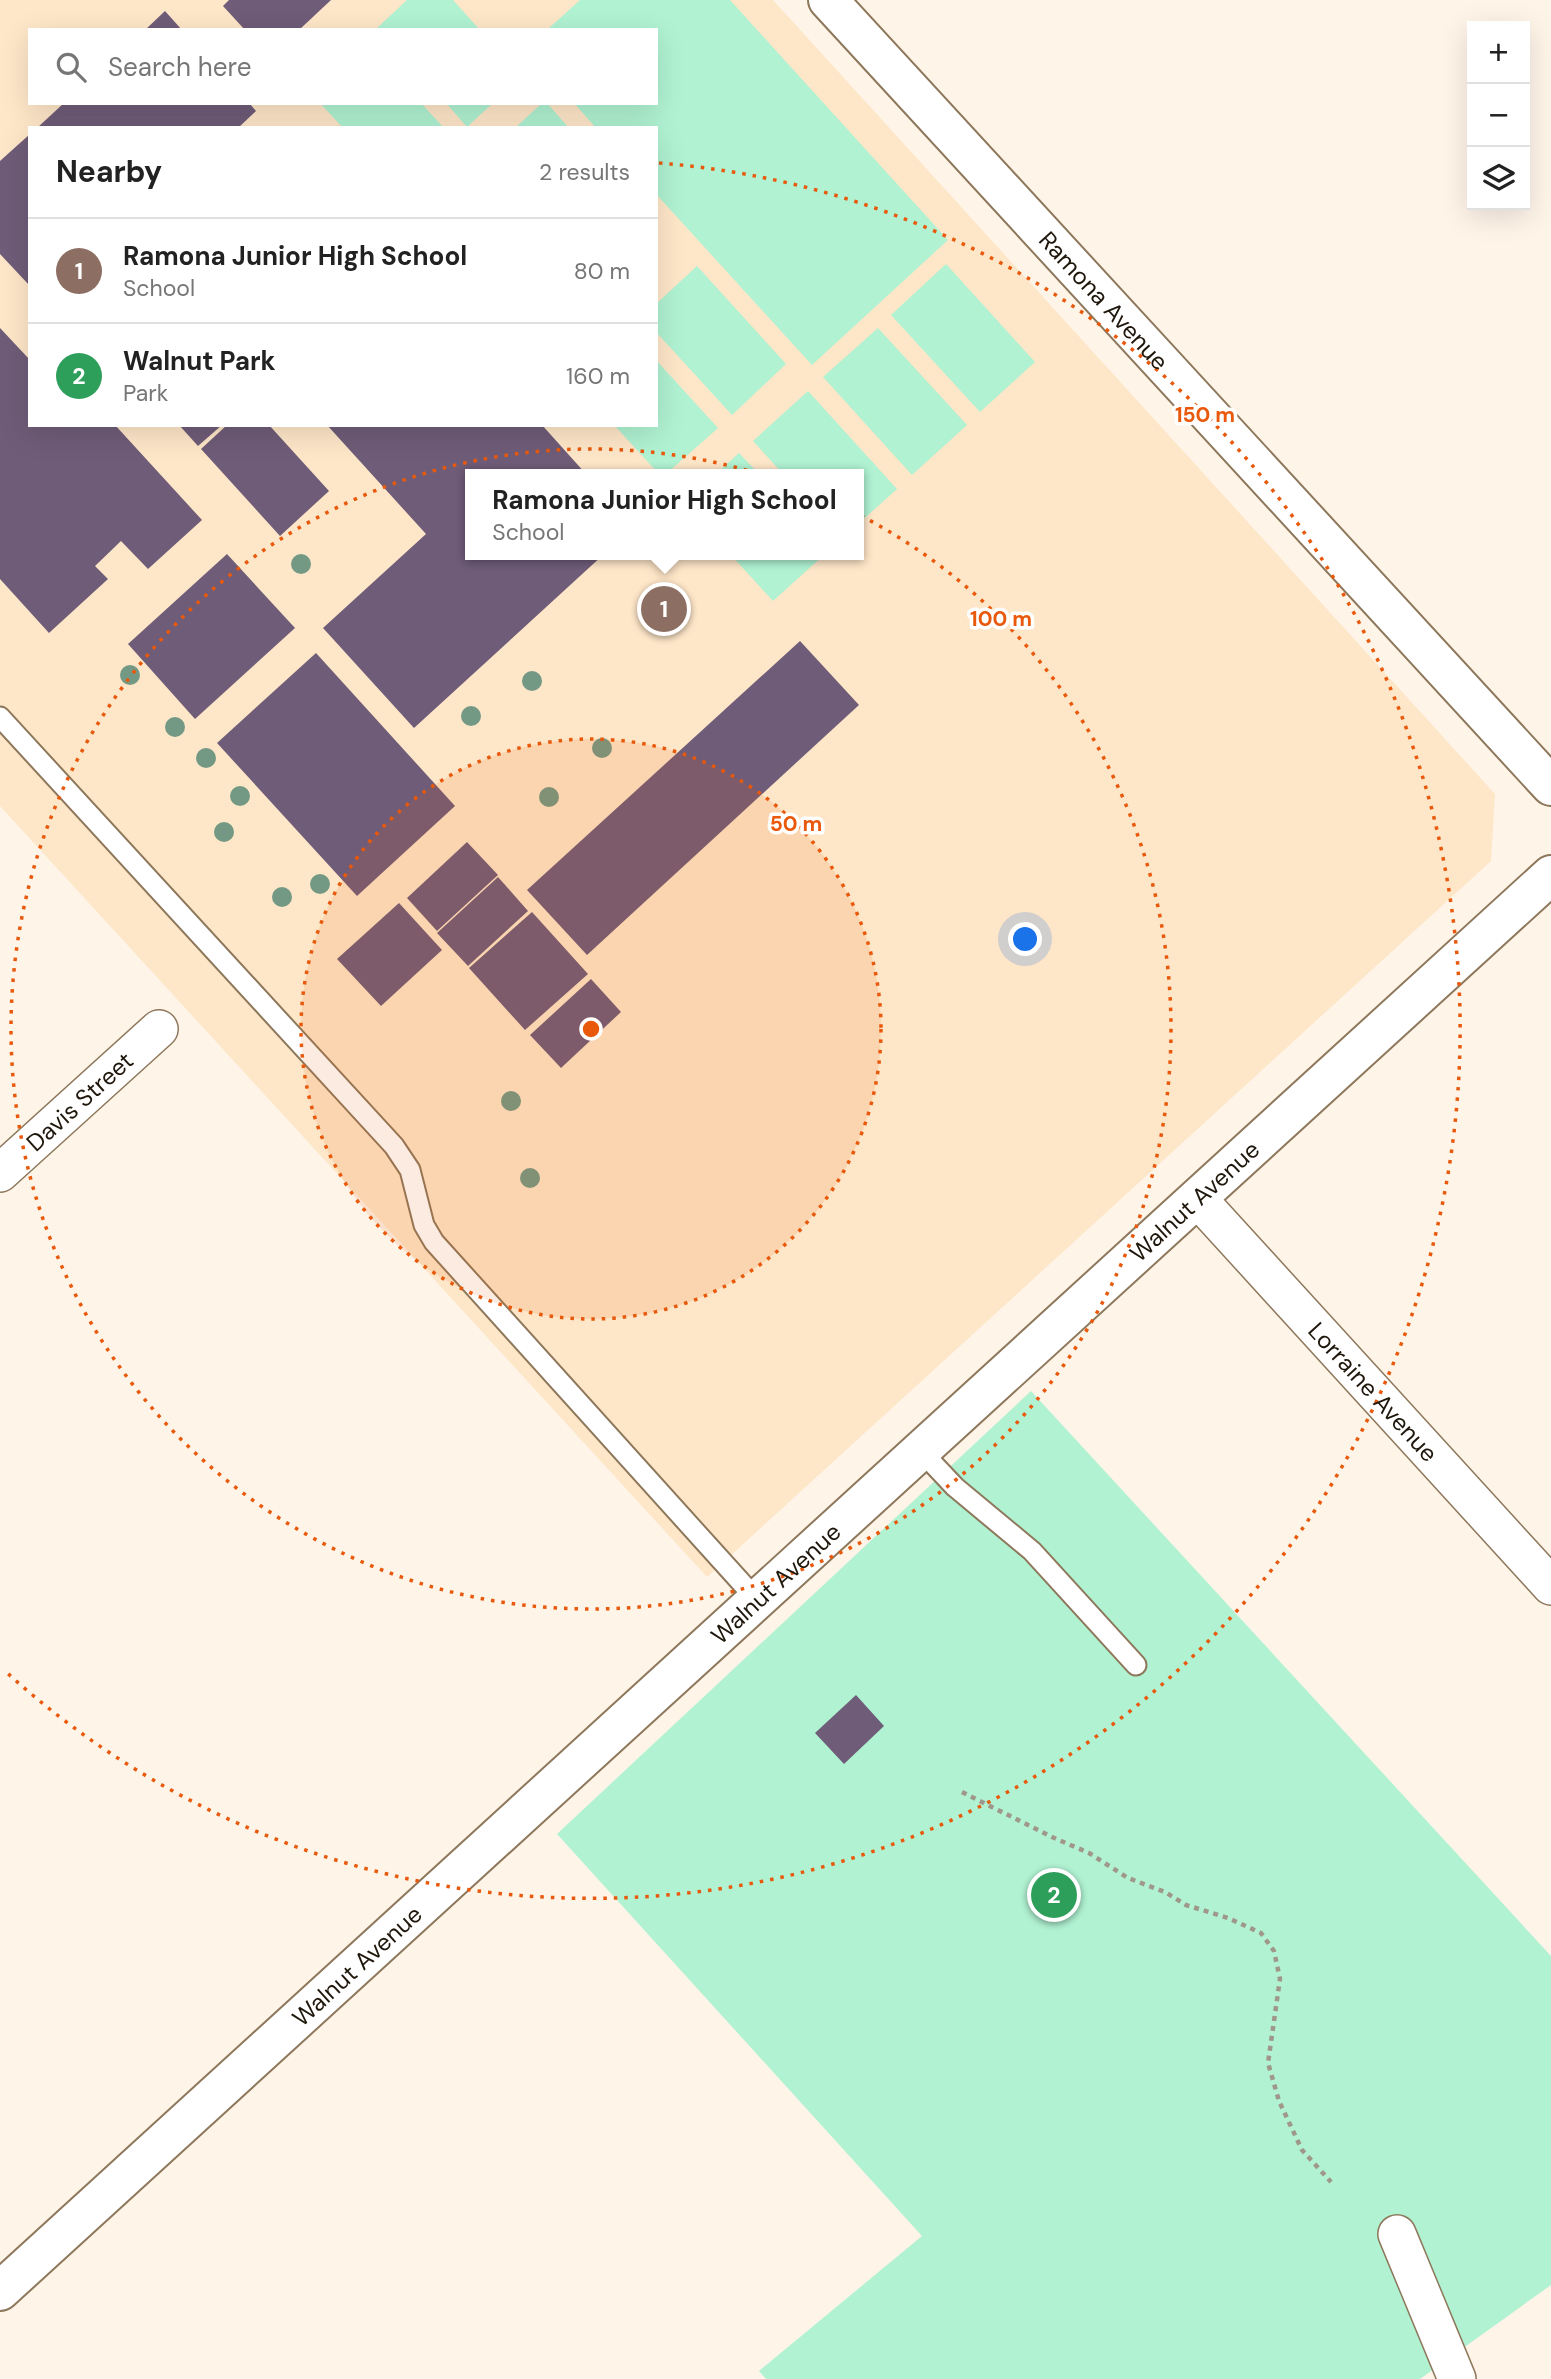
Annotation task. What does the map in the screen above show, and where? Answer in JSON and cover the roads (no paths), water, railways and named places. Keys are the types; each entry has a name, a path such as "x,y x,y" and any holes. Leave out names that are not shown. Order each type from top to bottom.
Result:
{"street":[{"name":"Ramona Avenue","path":"828,0 1551,786"},
{"name":"Walnut Avenue","path":"0,2291 1551,875"},
{"name":"Davis Street","path":"1,1170 159,1029"},
{"name":"Lorraine Avenue","path":"1197,1198 1551,1586"},
{"path":"1397,2234 1457,2379"}],"lane":[{"path":"0,717 394,1146 410,1170 424,1225 434,1242 757,1600"},
{"path":"921,1451 956,1487 1032,1551 1136,1665"}],"place":[{"name":"Ramona Junior High School","path":"664,609"},
{"name":"Walnut Park","path":"1054,1895"}]}
